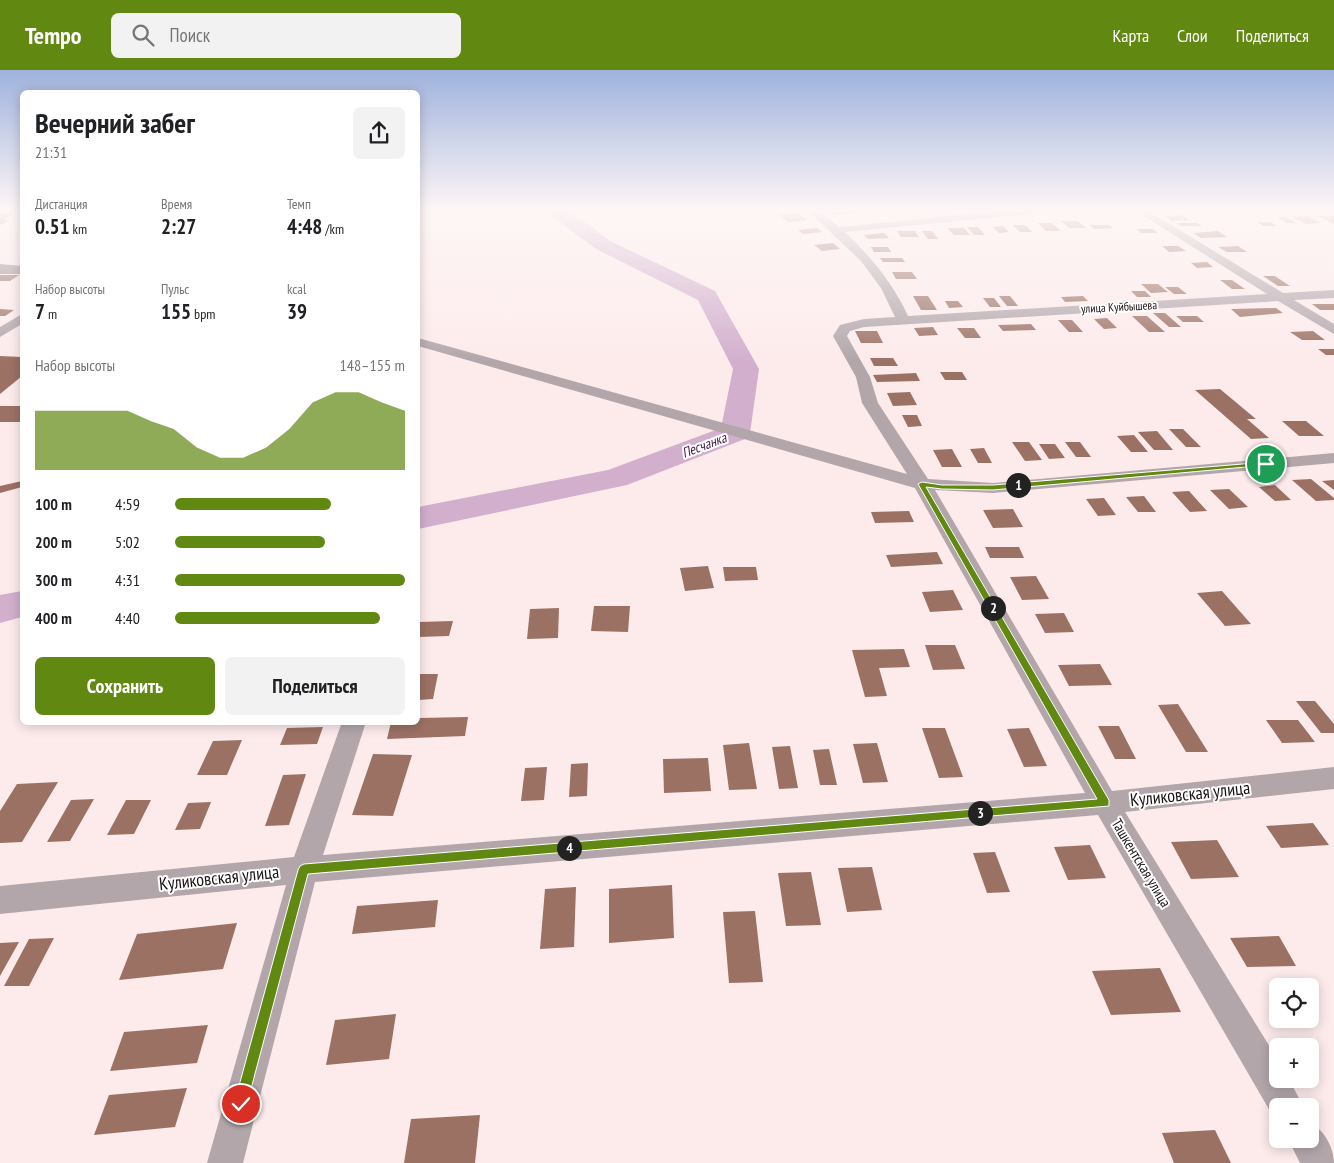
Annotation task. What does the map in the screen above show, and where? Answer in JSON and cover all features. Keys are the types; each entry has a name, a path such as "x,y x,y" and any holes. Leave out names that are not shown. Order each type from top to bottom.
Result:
{"street":[{"path":"865,260 878,274 896,301 903,320"},
{"path":"1221,260 1334,330"},
{"path":"0,269 20,270"},
{"name":"улица Куйбышева","path":"903,320 1334,294"},
{"path":"0,333 20,319"},
{"name":"Ташкентская улица","path":"903,320 864,323 845,328 840,336 863,376 870,403 922,484 1105,803 1281,1098"},
{"path":"420,343 922,484 942,487 993,488 1334,458"},
{"path":"225,1163 304,870 353,725"},
{"name":"Куликовская улица","path":"0,900 304,870 1105,803 1334,778"},
{"path":"1311,1148 1320,1163"}],"building":[{"path":"882,260 904,260 905,262 883,262"},
{"path":"1207,262 1213,267 1197,268 1191,263"},
{"path":"892,272 912,272 917,279 896,279"},
{"path":"0,275 19,275 10,281 0,281"},
{"path":"1263,276 1275,276 1290,286 1278,286"},
{"path":"1220,280 1232,280 1245,289 1232,289"},
{"path":"1141,284 1158,284 1168,292 1151,293"},
{"path":"1165,287 1178,287 1187,294 1174,294"},
{"path":"1131,291 1145,291 1151,297 1137,297"},
{"path":"913,296 928,296 937,310 921,310"},
{"path":"999,296 1010,296 1018,306 1007,306"},
{"path":"1083,296 1088,301 1065,302 1061,297"},
{"path":"983,298 994,298 1001,307 990,307"},
{"path":"945,301 958,301 963,307 949,308"},
{"path":"1312,304 1334,304 1334,310 1320,310"},
{"path":"1276,308 1283,313 1240,317 1231,309"},
{"path":"0,309 14,310 5,316 0,316"},
{"path":"1153,313 1165,313 1181,327 1169,327"},
{"path":"1132,316 1147,316 1165,332 1149,332"},
{"path":"1176,316 1197,316 1204,322 1183,322"},
{"path":"1107,318 1117,328 1104,329 1094,319"},
{"path":"1058,320 1072,320 1083,332 1069,332"},
{"path":"1031,324 1036,330 1003,331 998,325"},
{"path":"933,327 938,335 919,336 914,328"},
{"path":"957,328 974,328 981,338 965,338"},
{"path":"855,331 877,331 883,343 861,343"},
{"path":"1313,331 1325,340 1302,340 1290,332"},
{"path":"1318,349 1334,349 1334,355 1326,355"},
{"path":"0,356 20,357 20,378 0,394"},
{"path":"870,358 893,358 898,366 874,366"},
{"path":"940,372 962,372 967,380 945,380"},
{"path":"916,373 920,381 877,382 873,375"},
{"path":"1220,389 1256,419 1247,419 1269,438 1251,439 1195,390"},
{"path":"910,392 917,405 893,406 887,393"},
{"path":"0,406 20,406 20,422 0,422"},
{"path":"902,415 917,415 922,426 908,427"},
{"path":"1282,421 1306,421 1324,436 1299,436"},
{"path":"1169,429 1183,429 1201,447 1186,447"},
{"path":"1157,431 1173,450 1154,450 1138,432"},
{"path":"1134,435 1148,452 1131,452 1117,436"},
{"path":"1012,442 1029,442 1042,460 1025,461"},
{"path":"1065,442 1080,442 1091,457 1076,457"},
{"path":"1039,444 1055,444 1065,458 1049,459"},
{"path":"984,448 992,463 978,463 970,449"},
{"path":"952,449 962,467 942,467 933,450"},
{"path":"1311,479 1334,500 1316,501 1292,480"},
{"path":"1334,480 1334,490 1322,481"},
{"path":"20,481 20,488 0,493 0,486"},
{"path":"1275,485 1291,500 1275,501 1259,487"},
{"path":"1229,489 1248,507 1229,509 1210,490"},
{"path":"1189,491 1207,511 1190,512 1172,492"},
{"path":"1144,496 1156,512 1138,512 1126,497"},
{"path":"1104,498 1116,515 1098,516 1086,499"},
{"path":"1013,509 1023,527 993,528 983,510"},
{"path":"909,511 914,522 875,523 871,512"},
{"path":"985,547 1019,547 1024,558 990,558"},
{"path":"937,552 943,564 891,567 886,555"},
{"path":"708,566 714,588 685,591 680,568"},
{"path":"723,567 756,567 758,580 725,581"},
{"path":"1036,576 1049,599 1022,600 1010,577"},
{"path":"953,590 963,610 930,612 922,592"},
{"path":"1222,591 1251,624 1225,626 1197,593"},
{"path":"594,606 630,606 628,632 591,631"},
{"path":"559,608 558,638 527,639 530,609"},
{"path":"1064,613 1074,632 1045,633 1035,614"},
{"path":"453,621 449,636 420,637 420,622"},
{"path":"925,645 955,645 965,669 933,670"},
{"path":"904,649 910,667 879,668 887,696 865,697 852,650"},
{"path":"1100,664 1112,685 1069,686 1058,665"},
{"path":"420,674 438,674 433,699 420,700"},
{"path":"1296,701 1315,701 1334,724 1334,733 1321,733"},
{"path":"1178,704 1208,752 1186,752 1158,705"},
{"path":"468,717 465,736 387,739 390,725 420,725 420,718"},
{"path":"1266,720 1298,720 1315,742 1282,743"},
{"path":"1098,726 1119,726 1136,759 1115,759"},
{"path":"323,727 317,744 280,745 287,728"},
{"path":"922,728 945,728 963,777 939,778"},
{"path":"1029,728 1047,766 1024,767 1007,729"},
{"path":"242,740 227,775 197,775 213,741"},
{"path":"749,743 757,789 729,790 723,745"},
{"path":"877,743 888,782 863,783 853,744"},
{"path":"790,746 798,788 779,789 772,747"},
{"path":"829,749 837,785 820,785 813,750"},
{"path":"373,754 412,755 393,816 352,815"},
{"path":"708,758 711,791 664,793 663,759"},
{"path":"588,763 587,796 569,797 571,764"},
{"path":"547,767 544,800 521,801 525,768"},
{"path":"306,774 289,825 265,826 283,775"},
{"path":"58,782 22,842 0,843 0,811 17,784"},
{"path":"94,799 70,841 47,842 71,800"},
{"path":"126,800 151,800 134,834 107,835"},
{"path":"211,802 200,829 175,830 188,803"},
{"path":"1313,823 1329,845 1281,848 1266,826"},
{"path":"1217,840 1239,877 1191,879 1171,842"},
{"path":"1090,845 1106,878 1068,880 1054,847"},
{"path":"995,852 1010,892 987,893 973,853"},
{"path":"872,867 882,910 847,912 838,868"},
{"path":"811,872 821,925 786,926 778,873"},
{"path":"672,885 674,938 609,943 609,889"},
{"path":"576,887 574,947 540,949 545,889"},
{"path":"438,900 435,927 352,934 357,906"},
{"path":"755,911 763,982 729,983 723,912"},
{"path":"237,923 223,969 119,980 137,934"},
{"path":"1279,936 1296,966 1247,967 1230,938"},
{"path":"54,938 29,986 4,986 29,939"},
{"path":"19,942 0,976 0,943"},
{"path":"1160,968 1181,1012 1111,1015 1092,971"},
{"path":"396,1014 389,1059 326,1065 335,1020"},
{"path":"208,1025 197,1063 110,1071 124,1032"},
{"path":"187,1088 175,1127 94,1135 109,1095"},
{"path":"480,1115 475,1163 404,1163 411,1119"},
{"path":"1215,1130 1231,1163 1174,1163 1162,1133"}],"waterway":[{"name":"Песчанка","path":"420,518 616,478 735,433 746,369 707,296 634,260"},
{"name":"Песчанка","path":"0,609 20,604"}],"route":[{"path":"241,1104 304,870 1105,803 922,484 942,487 993,488 1266,464"}]}
